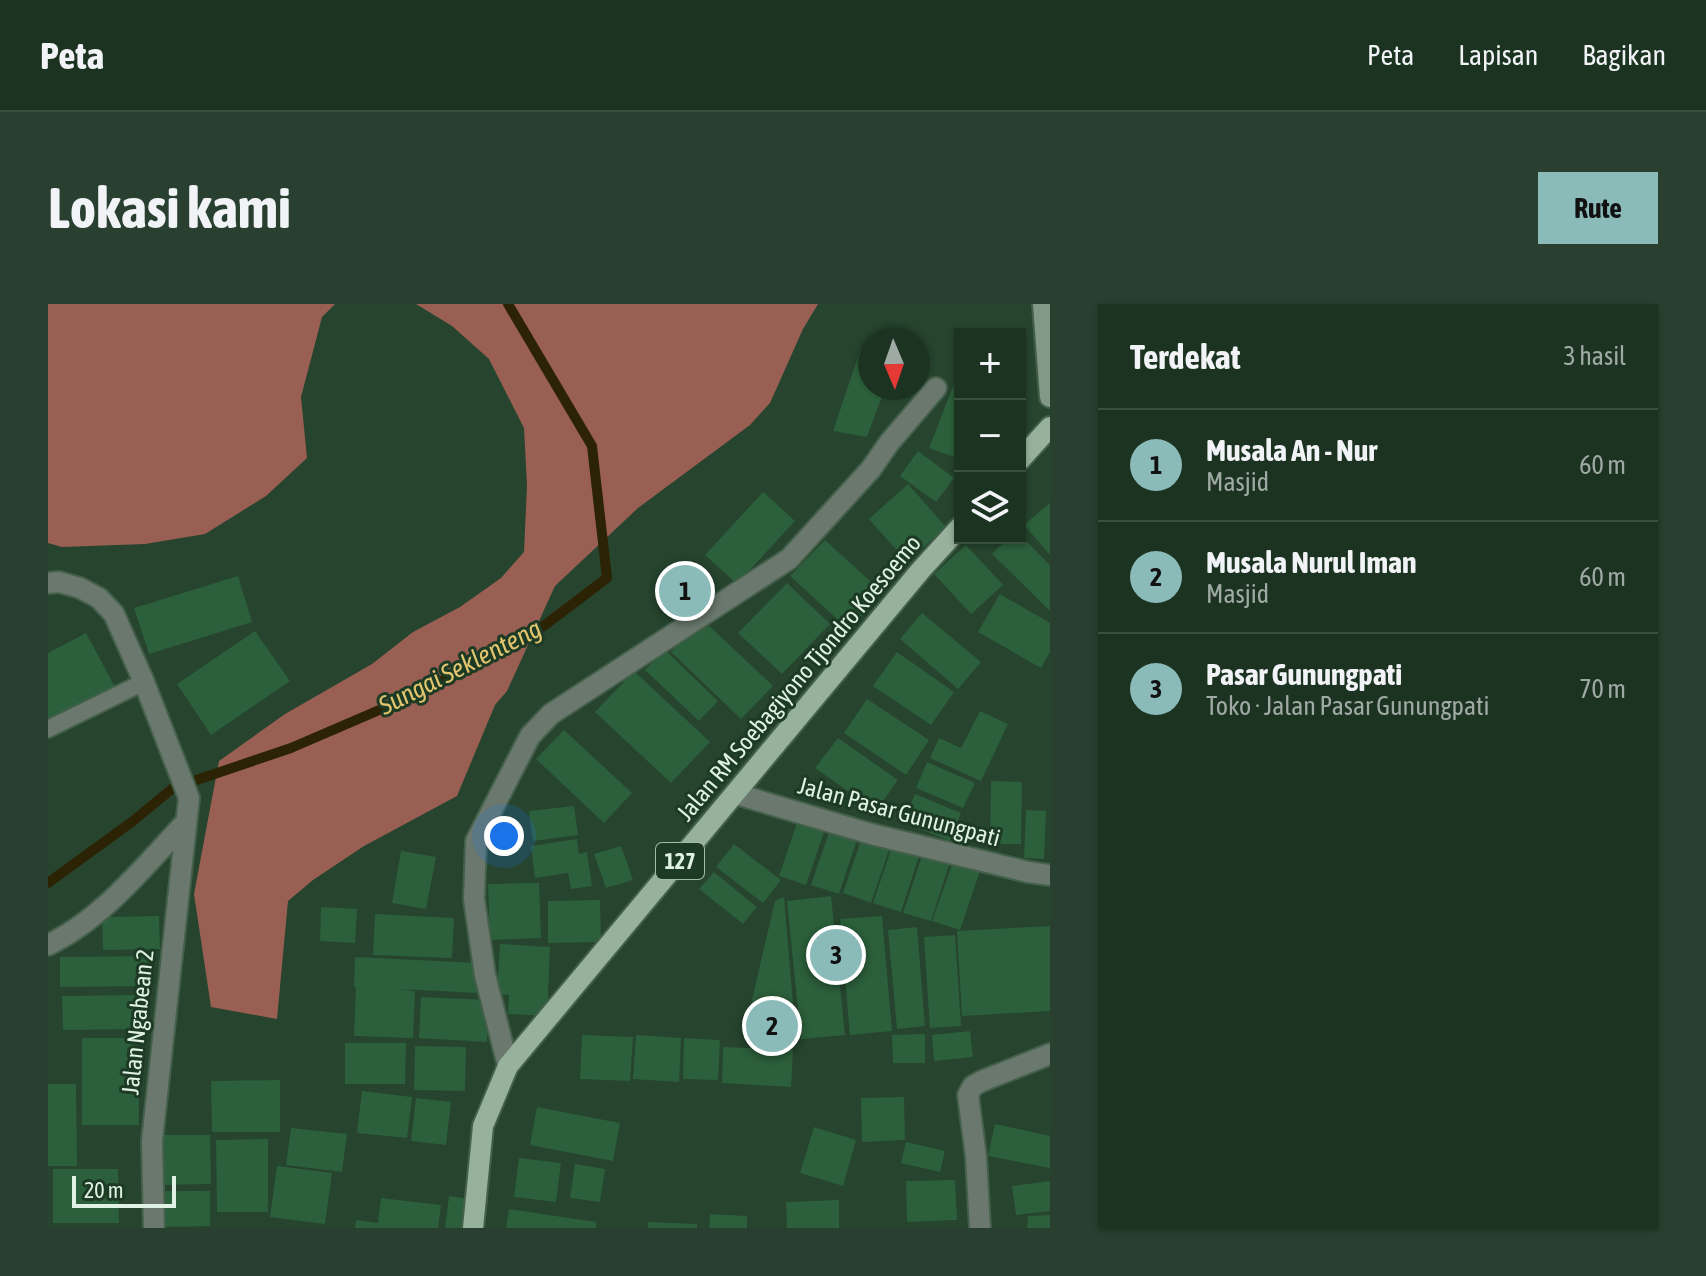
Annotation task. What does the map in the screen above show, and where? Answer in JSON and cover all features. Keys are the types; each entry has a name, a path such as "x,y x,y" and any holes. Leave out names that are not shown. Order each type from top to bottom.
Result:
{"main road":[{"path":"1026,453 1050,427"},
{"name":"Jalan RM Soebagiyono Tjondro Koesoemo","path":"473,1228 483,1126 508,1066 954,534"}],"street":[{"path":"1043,304 1050,397"},
{"path":"508,1066 482,960 474,899 476,841 530,736 551,714 789,559 871,469 936,388"},
{"path":"48,583 70,585 99,598 114,614 144,682"},
{"name":"Jalan Ngabean 2","path":"144,682 189,798 152,1141 154,1228"},
{"name":"Jalan Pasar Gunungpati","path":"736,794 871,834 1050,875"},
{"path":"48,945 106,905 186,822"},
{"path":"980,1228 968,1095 973,1086 982,1081 1050,1054"}],"lane":[{"path":"48,729 144,682"}],"shaded area":[{"path":"48,304 335,304 322,317 301,397 307,458 266,496 205,534 145,544 62,547 48,543"},
{"path":"416,304 818,304 803,329 770,403 750,425 638,508 555,586 507,691 495,705 457,796 364,846 288,901 277,1019 211,1007 194,894 219,761 285,714 372,664 413,632 460,607 501,578 524,552 527,485 524,428 489,359 452,326"}],"building":[{"path":"858,357 858,400 881,400 867,437 833,431"},
{"path":"954,384 954,457 929,448"},
{"path":"918,451 954,478 936,502 900,476"},
{"path":"908,484 946,527 907,562 869,519"},
{"path":"763,492 795,521 737,584 705,555"},
{"path":"1050,503 1050,555 1026,527 1026,523"},
{"path":"825,540 883,593 849,630 790,576"},
{"path":"1026,541 1050,565 1050,611 992,554 1002,544 1026,544"},
{"path":"966,545 1003,585 971,614 934,574"},
{"path":"686,562 713,588 684,619 656,594"},
{"path":"238,576 252,622 149,654 134,608"},
{"path":"787,583 830,624 782,674 738,633"},
{"path":"1000,594 1050,623 1050,652 1041,668 978,632"},
{"path":"922,613 981,662 958,689 900,639"},
{"path":"702,619 773,686 741,719 671,652"},
{"path":"255,631 290,681 211,735 177,684"},
{"path":"86,633 115,687 48,722 48,653"},
{"path":"665,650 718,701 699,721 645,670"},
{"path":"897,652 954,692 931,725 873,686"},
{"path":"634,671 710,742 671,783 595,712"},
{"path":"867,699 929,740 906,775 844,733"},
{"path":"980,711 1008,724 981,781 930,758 939,738 961,748"},
{"path":"564,730 632,793 604,823 536,759"},
{"path":"838,738 898,780 876,811 815,768"},
{"path":"927,762 975,783 963,808 916,788"},
{"path":"991,781 1022,782 1021,844 990,844"},
{"path":"915,794 961,813 950,841 903,822"},
{"path":"574,806 578,835 533,841 529,811"},
{"path":"1026,810 1046,811 1044,859 1024,858"},
{"path":"799,817 826,826 806,885 779,876"},
{"path":"831,826 859,834 839,894 811,885"},
{"path":"863,834 891,844 871,903 843,893"},
{"path":"577,839 579,854 587,852 592,886 571,889 568,873 535,878 531,846"},
{"path":"734,844 781,880 763,903 716,867"},
{"path":"893,844 920,853 901,912 873,903"},
{"path":"621,846 633,880 606,888 594,854"},
{"path":"401,851 436,857 426,909 392,903"},
{"path":"923,853 950,862 931,921 903,913"},
{"path":"953,862 980,871 960,930 932,921"},
{"path":"714,872 757,907 743,924 699,889"},
{"path":"539,883 541,938 490,940 488,884"},
{"path":"831,896 845,1035 801,1039 787,901"},
{"path":"784,897 793,1004 751,1004 775,901"},
{"path":"600,900 601,942 548,943 548,901"},
{"path":"321,907 357,909 355,943 320,941"},
{"path":"375,914 454,918 452,958 373,955"},
{"path":"159,916 160,949 103,950 102,917"},
{"path":"882,916 892,1031 850,1035 840,919"},
{"path":"1050,926 1050,1011 962,1016 957,931"},
{"path":"917,927 925,1026 897,1029 888,930"},
{"path":"955,935 961,1026 930,1028 924,937"},
{"path":"500,944 550,947 547,1016 508,1014 509,995 497,994"},
{"path":"149,956 149,986 60,987 60,957"},
{"path":"355,957 480,963 479,993 399,989 415,991 413,1038 354,1036"},
{"path":"140,995 140,1029 63,1030 62,996"},
{"path":"421,997 489,1000 487,1042 419,1038"},
{"path":"753,1011 791,1012 791,1041 752,1041"},
{"path":"970,1031 973,1057 934,1061 932,1035"},
{"path":"925,1034 925,1063 893,1063 892,1035"},
{"path":"582,1035 633,1037 630,1081 580,1079"},
{"path":"636,1035 681,1038 679,1082 633,1079"},
{"path":"82,1038 138,1038 139,1125 82,1125"},
{"path":"684,1038 720,1040 718,1080 683,1079"},
{"path":"345,1043 406,1043 405,1084 345,1084"},
{"path":"415,1046 466,1047 465,1091 414,1090"},
{"path":"723,1047 793,1050 791,1087 722,1083"},
{"path":"280,1080 280,1132 212,1132 211,1081"},
{"path":"48,1084 76,1084 77,1166 48,1166"},
{"path":"362,1091 412,1097 407,1138 357,1133"},
{"path":"904,1097 905,1140 862,1142 861,1098"},
{"path":"416,1098 451,1102 446,1145 411,1141"},
{"path":"537,1107 620,1123 613,1161 530,1145"},
{"path":"995,1124 1050,1136 1050,1168 988,1156"},
{"path":"814,1127 856,1140 843,1186 800,1173"},
{"path":"291,1128 347,1134 342,1172 286,1165"},
{"path":"157,1135 210,1135 211,1184 157,1185"},
{"path":"268,1139 268,1212 217,1212 216,1140"},
{"path":"906,1142 945,1151 940,1172 901,1163"},
{"path":"519,1158 561,1163 556,1202 514,1197"},
{"path":"575,1164 605,1169 600,1202 570,1198"},
{"path":"277,1166 332,1173 325,1224 270,1217"},
{"path":"53,1169 118,1169 119,1223 53,1223"},
{"path":"955,1180 957,1220 907,1222 906,1181"},
{"path":"1050,1181 1050,1211 1016,1215 1012,1186"},
{"path":"159,1191 210,1191 210,1226 159,1227"},
{"path":"449,1196 470,1199 466,1228 445,1228"},
{"path":"381,1198 441,1205 438,1228 355,1228 356,1220 378,1223"},
{"path":"839,1200 839,1228 787,1228 786,1202"},
{"path":"509,1209 596,1222 596,1228 506,1228"},
{"path":"710,1214 747,1216 747,1228 709,1228"},
{"path":"1050,1215 1050,1228 1027,1228 1028,1216"},
{"path":"648,1222 697,1224 697,1228 648,1228"}],"waterway":[{"name":"Sungai Seklenteng","path":"48,883 173,788 291,748 421,692 545,625 607,578 592,446 508,304"}],"place":[{"name":"Musala An - Nur","path":"685,591"},
{"name":"Pasar Gunungpati","path":"836,955"},
{"name":"Musala Nurul Iman","path":"772,1026"}]}
